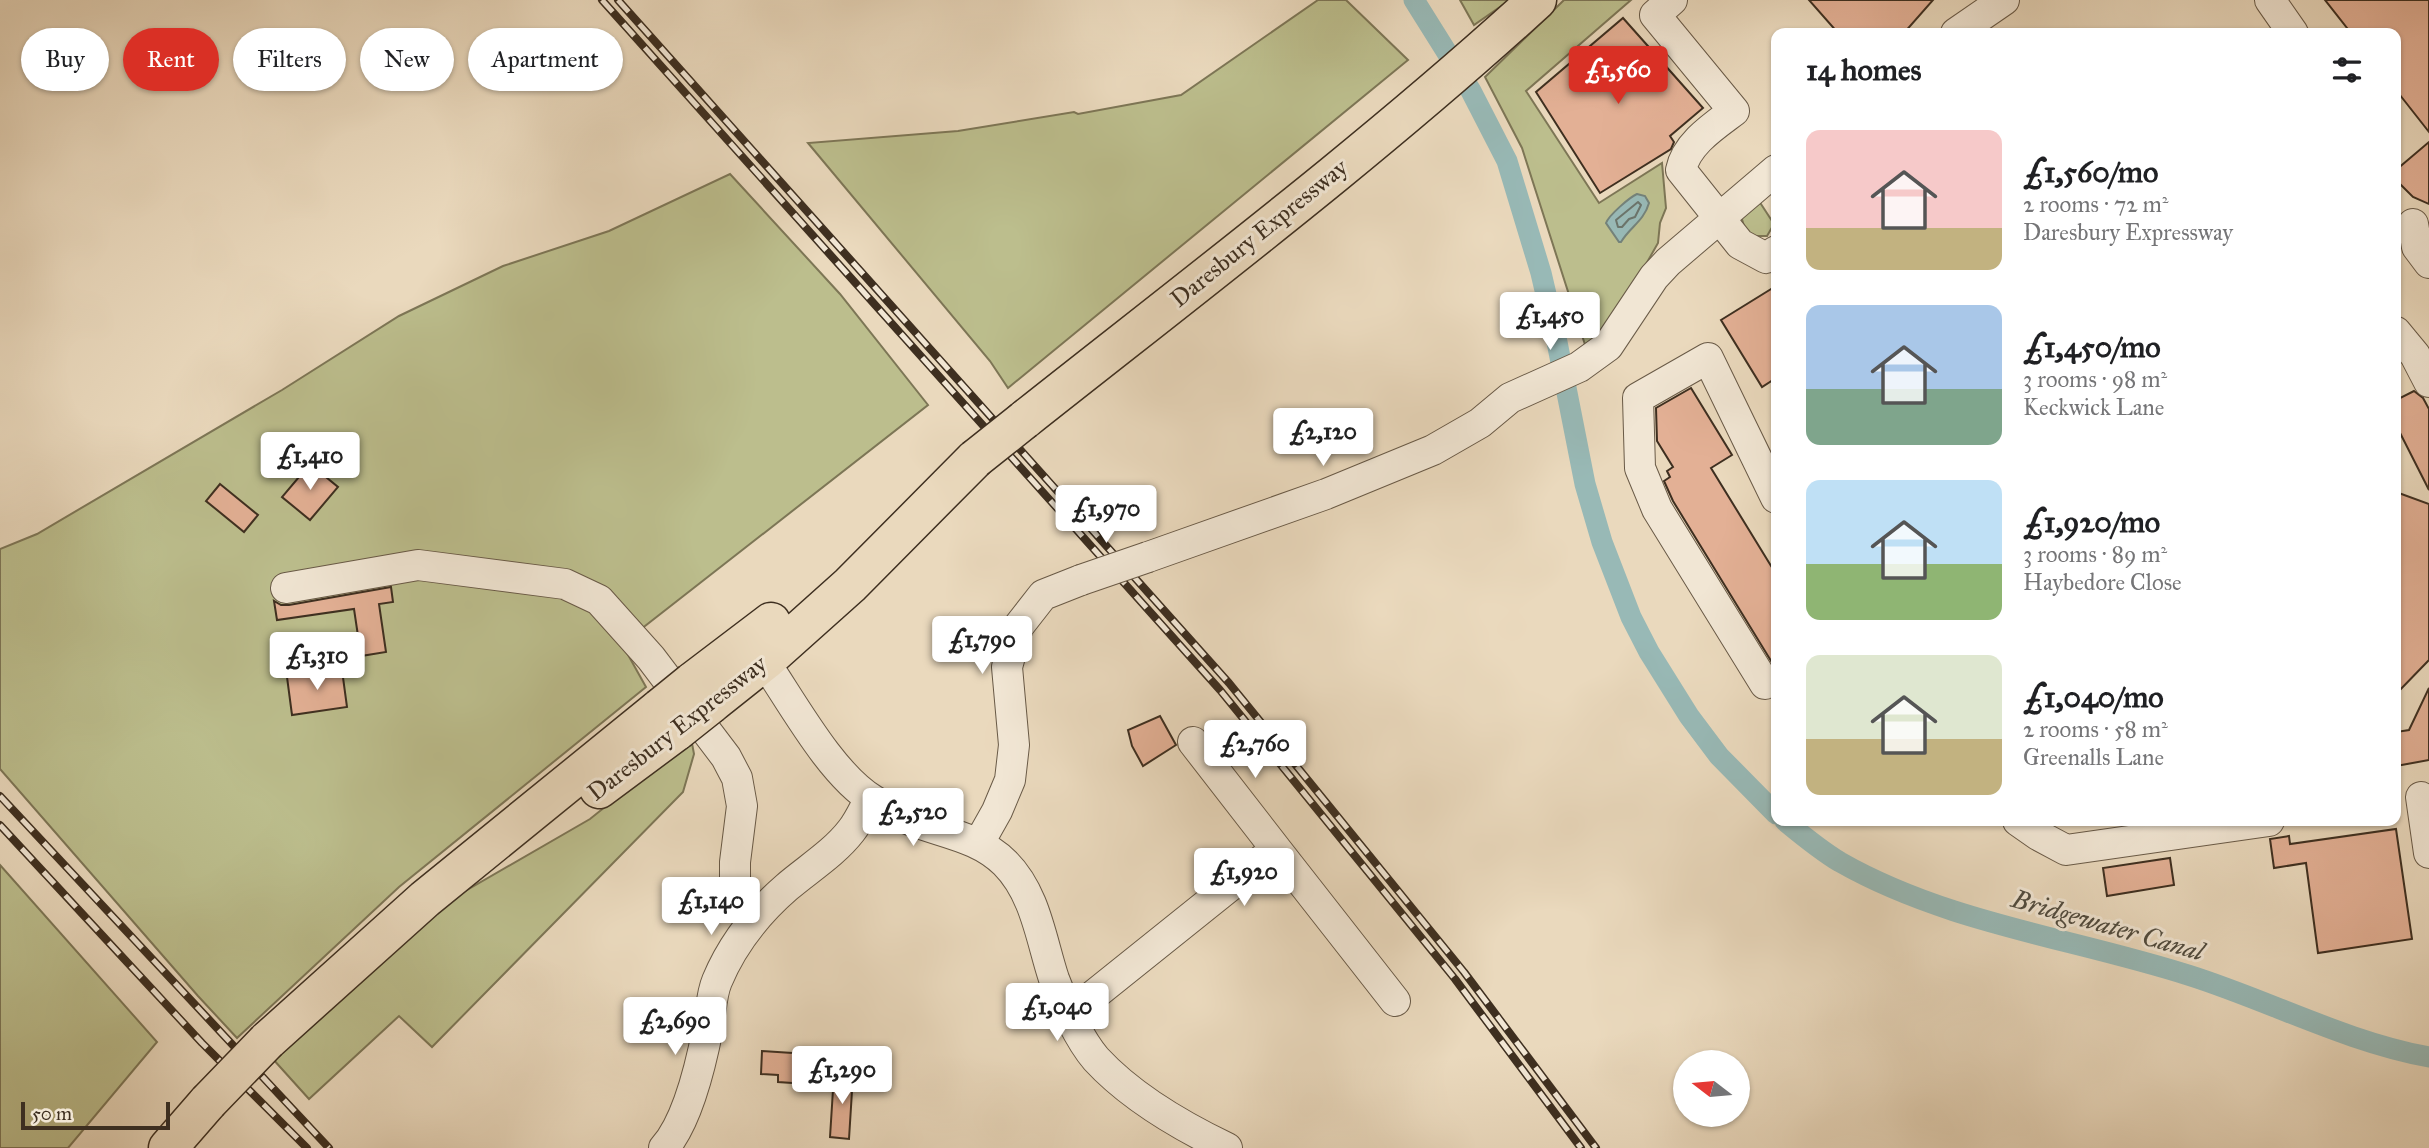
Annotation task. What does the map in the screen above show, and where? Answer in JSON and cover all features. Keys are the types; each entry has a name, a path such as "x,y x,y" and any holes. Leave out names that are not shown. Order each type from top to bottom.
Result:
{"main road":[{"name":"Daresbury Expressway","path":"168,1148 267,1041 425,899 669,720 757,650 975,459 1238,251 1435,90 1537,0"}],"street":[{"path":"1672,0 1656,15 1734,111 1708,130 1683,160 1681,170 1740,244 1766,258 1771,254"},
{"path":"1962,28 2004,0"},
{"path":"2270,0 2290,28"},
{"path":"979,843 1010,780 1013,745 1007,667 1018,627 1043,595 1326,494 1433,450 1479,424 1510,398 1579,367 1608,346 1654,277 1771,174"},
{"path":"2412,223 2417,247 2429,263"},
{"path":"2401,338 2415,355 2429,382"},
{"path":"1765,684 1657,509 1640,468 1638,398 1708,358 1771,488"},
{"path":"286,588 418,565 565,584 599,600 651,658 726,757 737,778 741,806 735,889 745,909 755,919"},
{"path":"757,650 835,765 870,799 908,819 979,843 1006,863 1025,889 1069,1015 1095,1057 1133,1094 1227,1148"},
{"path":"1193,742 1395,1001"},
{"path":"2415,798 2429,853"},
{"path":"667,1146 685,1110 703,1054 716,983 733,950 755,919 785,888 824,858 851,831 870,799"},
{"path":"2025,826 2066,850 2234,826"},
{"path":"1069,1015 1276,849"}],"green space":[{"path":"1318,0 1346,0 1408,60 1008,388 990,361 808,143 958,131 1074,112 1078,114 1181,95"},
{"path":"1460,0 1510,0 1474,25"},
{"path":"1564,0 1631,0 1526,91 1599,203 1662,163 1666,208 1660,223 1658,243 1588,354 1522,148 1485,77"},
{"path":"730,174 840,294 928,405 622,644 646,687 399,887 237,1038 0,769 0,549 37,534 282,390 399,316 503,266 609,231"},
{"path":"1759,201 1771,219 1771,229 1767,236 1747,236 1741,216"},
{"path":"691,738 694,754 683,792 432,1047 399,1016 309,1099 272,1058 448,901 590,819"},
{"path":"0,865 157,1042 68,1148 0,1148"}],"water":[{"path":"1637,194 1645,196 1649,203 1647,209 1619,242 1606,223 1620,207"}],"building":[{"path":"1809,0 1933,0 1908,28 1834,28"},
{"path":"2325,0 2429,0 2429,132 2401,96 2401,28 2347,28"},
{"path":"1623,18 1703,108 1670,136 1674,142 1671,149 1600,193 1536,92"},
{"path":"2429,142 2429,204 2413,197 2401,185 2401,166"},
{"path":"1771,289 1771,381 1762,387 1721,320"},
{"path":"1691,388 1732,455 1711,468 1771,566 1771,661 1673,501 1664,481 1670,477 1667,471 1673,467 1657,441 1656,408"},
{"path":"2414,391 2423,398 2429,409 2429,490 2401,435 2401,398"},
{"path":"310,464 338,487 310,520 282,497"},
{"path":"220,484 258,515 244,532 206,501"},
{"path":"2401,494 2429,504 2429,660 2401,689"},
{"path":"391,587 393,602 379,604 386,652 361,656 354,609 277,620 274,601 289,605"},
{"path":"342,670 347,707 292,715 287,677"},
{"path":"2429,688 2429,760 2401,765 2401,731 2409,730"},
{"path":"1160,716 1176,745 1143,766 1132,746 1128,730"},
{"path":"2396,829 2412,939 2318,953 2306,863 2274,868 2270,839 2289,836 2290,844"},
{"path":"2170,858 2174,885 2107,896 2103,868"},
{"path":"762,1051 823,1055 822,1085 778,1082 778,1075 761,1074"},
{"path":"834,1074 853,1075 849,1139 830,1137"}],"waterway":[{"name":"Bridgewater Canal","path":"1414,0 1471,91 1507,161 1541,273 1585,484 1602,542 1631,617 1649,652 1689,716 1719,756 1771,809"},
{"name":"Bridgewater Canal","path":"1791,826 1840,862 1923,900 2011,928 2188,975 2337,1031 2429,1057"}],"railway":[{"path":"602,0 1220,690 1455,979 1581,1148"},
{"path":"618,0 1229,683 1464,972 1596,1148"},
{"path":"0,796 329,1148"},
{"path":"0,825 202,1043 307,1148"}]}
